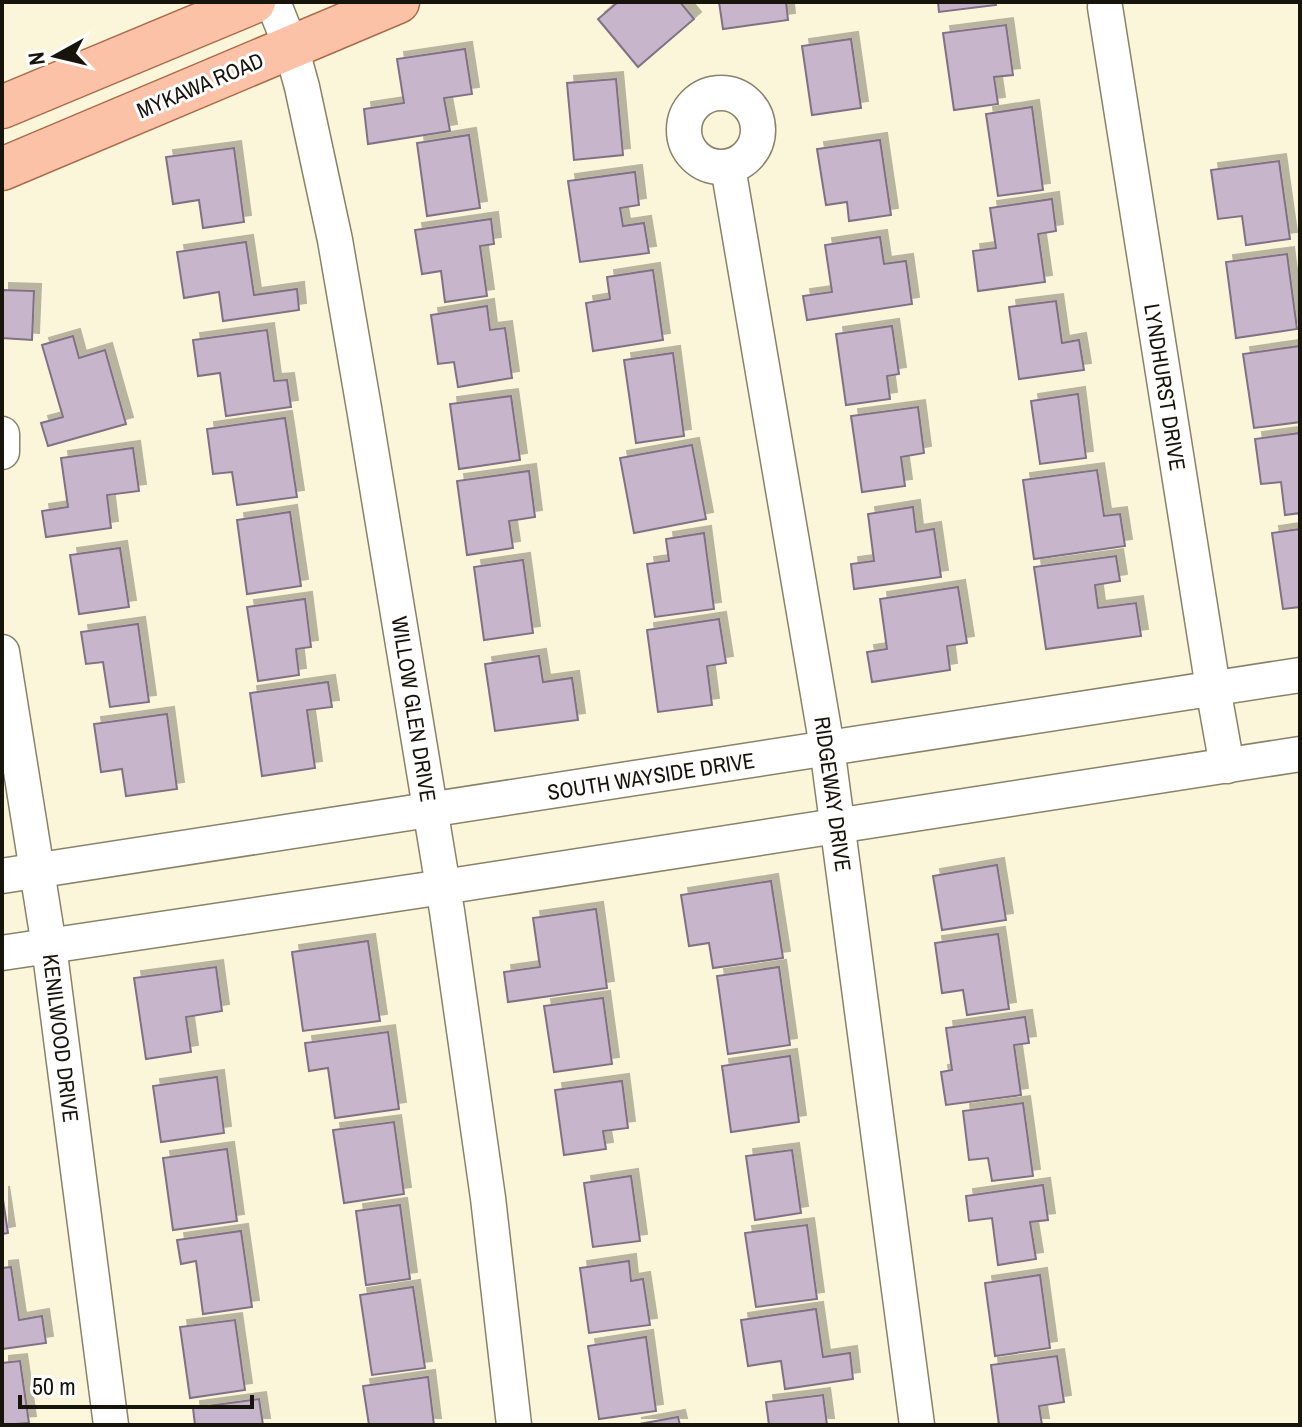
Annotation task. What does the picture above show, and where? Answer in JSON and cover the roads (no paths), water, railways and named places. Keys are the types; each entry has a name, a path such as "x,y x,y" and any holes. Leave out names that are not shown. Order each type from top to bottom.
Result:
{"main road":[{"path":"2,107 254,2"},
{"name":"MYKAWA ROAD","path":"2,169 398,2"}],"street":[{"name":"WILLOW GLEN DRIVE","path":"273,2 291,47 335,240 443,887 488,1198 514,1425"},
{"name":"LYNDHURST DRIVE","path":"1102,4 1227,766"},
{"name":"RIDGEWAY DRIVE","path":"728,167 827,747 917,1425"},
{"path":"2,434 2,452"},
{"name":"KENILWOOD DRIVE","path":"2,652 49,946 111,1425"},
{"name":"SOUTH WAYSIDE DRIVE","path":"2,876 38,873 1300,675"},
{"path":"2,953 1300,754"}]}
